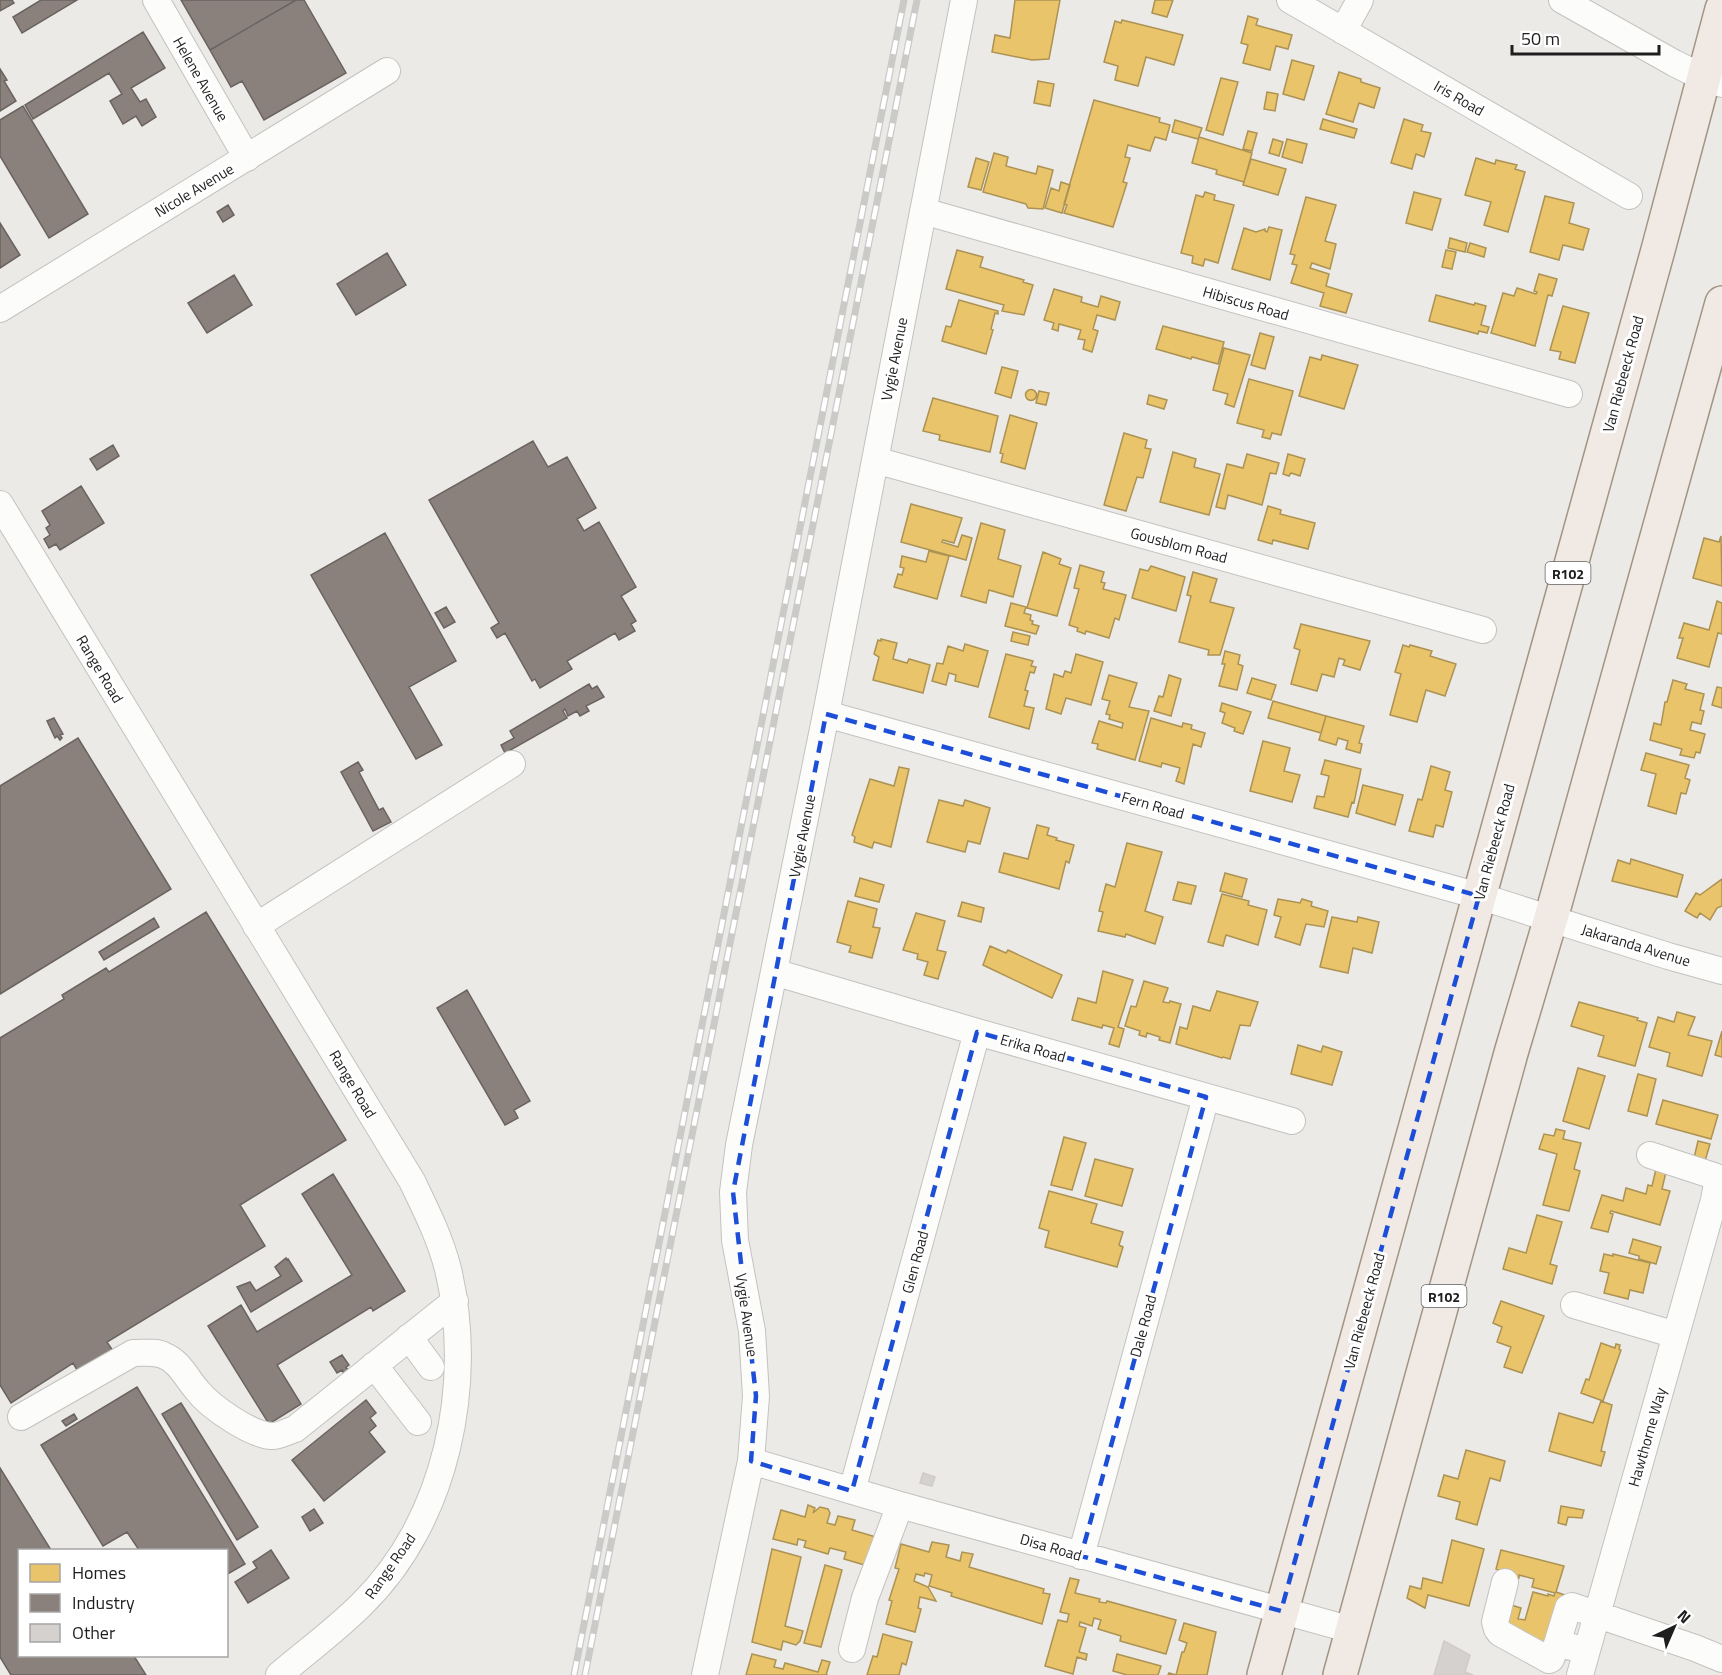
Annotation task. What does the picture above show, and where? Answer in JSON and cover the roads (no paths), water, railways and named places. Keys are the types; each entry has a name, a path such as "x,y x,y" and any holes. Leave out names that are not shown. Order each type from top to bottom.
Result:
{"main road":[{"name":"Van Riebeeck Road","path":"1264,1675 1479,896 1713,81 1722,9"},
{"name":"R102","path":"1340,1675 1511,1053 1551,918 1722,303"}],"street":[{"name":"Helene Avenue","path":"156,0 246,158"},
{"name":"Vygie Avenue","path":"705,1675 751,1461 756,1396 752,1331 735,1240 733,1192 739,1144 826,714 964,0"},
{"name":"Iris Road","path":"1290,0 1629,196"},
{"path":"1343,31 1360,0"},
{"path":"1562,0 1713,81"},
{"name":"Nicole Avenue","path":"0,309 387,70"},
{"name":"Hibiscus Road","path":"922,211 1569,394"},
{"name":"Gousblom Road","path":"875,460 1483,630"},
{"name":"Range Road","path":"0,504 412,1181 438,1236 455,1300 459,1363 457,1394 446,1455 426,1509 398,1559 362,1604 279,1675"},
{"name":"Fern Road","path":"826,714 1551,918"},
{"path":"256,926 512,765"},
{"name":"Jakaranda Avenue","path":"1551,918 1722,971"},
{"name":"Erika Road","path":"774,972 1292,1121"},
{"name":"Glen Road","path":"852,1491 977,1032"},
{"name":"Dale Road","path":"1081,1556 1206,1097"},
{"path":"1650,1155 1717,1177 1718,1201"},
{"name":"Hawthorne Way","path":"1580,1675 1676,1335 1718,1201"},
{"path":"21,1417 133,1353 153,1353 164,1355 174,1361 198,1393 230,1418 272,1436 295,1429 455,1300"},
{"path":"1574,1305 1676,1335"},
{"path":"409,1337 430,1367"},
{"path":"374,1365 418,1422"},
{"name":"Disa Road","path":"751,1461 1081,1556 1352,1630"},
{"path":"852,1649 865,1598 900,1505"},
{"path":"1506,1582 1496,1622 1500,1633 1549,1660 1557,1644 1569,1607 1572,1606 1722,1659"},
{"path":"1557,1644 1587,1650"}],"railway":[{"path":"574,1675 904,0"},
{"path":"585,1675 917,0"}]}
